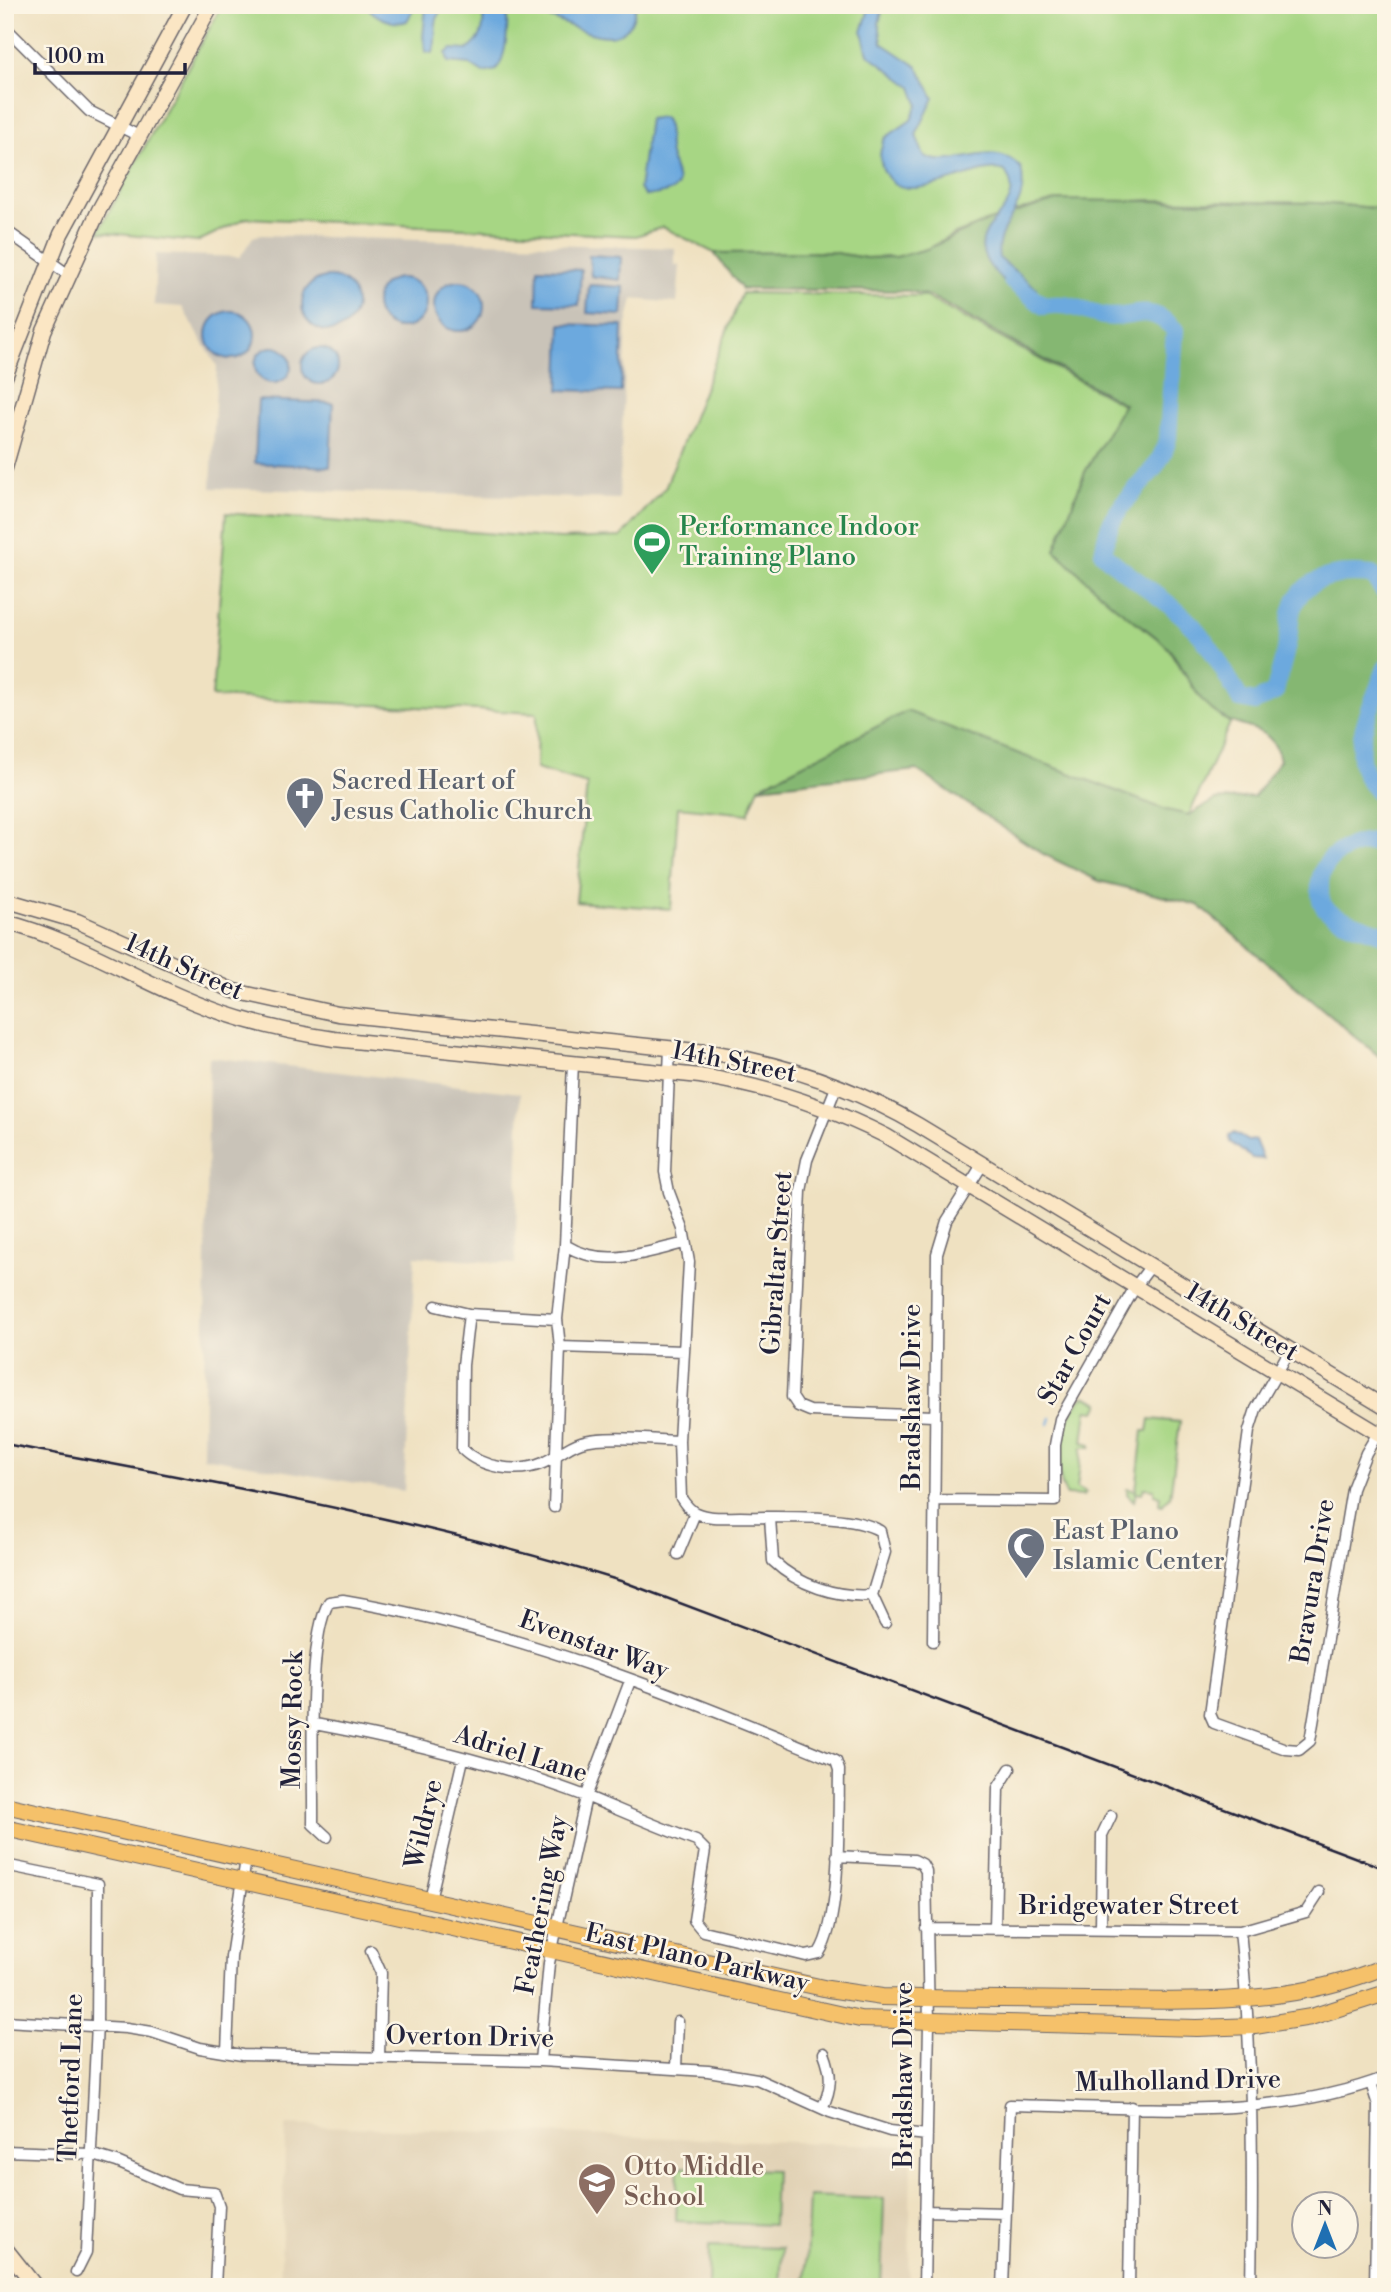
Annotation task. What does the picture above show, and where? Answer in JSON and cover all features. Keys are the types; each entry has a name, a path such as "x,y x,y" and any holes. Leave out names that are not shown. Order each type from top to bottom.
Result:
{"main road":[{"path":"5,377 48,262 185,5"},
{"path":"5,468 44,331 69,275 99,210 212,5"},
{"name":"14th Street","path":"5,900 77,921 170,965 244,994 338,1014 670,1047 752,1059 837,1085 902,1116 1386,1408"},
{"name":"14th Street","path":"5,922 83,948 160,987 260,1024 334,1039 668,1073 748,1084 828,1109 886,1136 1382,1435"},
{"path":"160,987 170,965"},
{"path":"334,1039 338,1014"},
{"path":"458,1052 461,1026"},
{"name":"East Plano Parkway","path":"5,1805 828,1989 882,1997 1248,2000 1296,1993 1356,1978 1386,1966"},
{"path":"80,1845 85,1823"},
{"name":"East Plano Parkway","path":"5,1828 860,2019 929,2023 1250,2026 1311,2017 1386,1993"},
{"path":"5,2248 36,2287"}],"street":[{"path":"5,27 89,111 141,137"},
{"path":"5,230 69,275"},
{"path":"670,1047 665,1172 689,1262 679,1441 681,1498 695,1513 708,1516 856,1521 880,1531 885,1552 872,1595 885,1623"},
{"path":"554,1507 560,1347 557,1319 565,1245 573,1063"},
{"name":"Gibraltar Street","path":"837,1085 807,1160 800,1191 792,1397 798,1406 810,1411 933,1416"},
{"name":"Bradshaw Drive","path":"933,1641 933,1416 937,1254 947,1221 982,1165"},
{"path":"565,1245 583,1256 625,1257 685,1243"},
{"name":"Star Court","path":"934,1500 1055,1501 1055,1445 1060,1419 1135,1287 1150,1267"},
{"path":"436,1306 469,1314 557,1319"},
{"path":"469,1314 463,1365 462,1449 480,1462 516,1468 541,1464 582,1441 679,1441"},
{"path":"560,1347 684,1351"},
{"path":"1277,1372 1290,1350"},
{"name":"Bravura Drive","path":"1277,1372 1256,1409 1249,1431 1210,1714 1214,1723 1286,1749 1299,1750 1310,1741 1352,1489 1366,1453 1382,1435"},
{"path":"678,1554 695,1513"},
{"path":"770,1518 773,1561 784,1572 817,1588 840,1594 872,1595"},
{"name":"Evenstar Way","path":"329,1601 343,1600 381,1606 544,1648 765,1731 836,1761 839,1770 837,1856"},
{"name":"Mossy Rock","path":"327,1837 313,1824 316,1652 321,1614 329,1601"},
{"name":"Feathering Way","path":"540,2061 551,1951 586,1797 630,1681"},
{"name":"Adriel Lane","path":"315,1724 464,1759 586,1797 696,1841 705,1850 694,1920 703,1931 806,1956 818,1953 825,1944 831,1916 837,1856"},
{"name":"Wildrye","path":"430,1900 464,1759"},
{"path":"995,1929 998,1788 1010,1769"},
{"path":"1101,1929 1102,1835 1111,1816"},
{"name":"Bradshaw Drive","path":"837,1856 905,1858 922,1864 927,1880 929,2023 924,2287"},
{"path":"227,2051 231,1957 246,1859"},
{"name":"Thetford Lane","path":"5,1865 98,1884 97,2024 86,2252 76,2272"},
{"name":"Bridgewater Street","path":"926,1928 1240,1931 1306,1912 1319,1892"},
{"path":"1240,1931 1248,2000 1254,2105 1251,2287"},
{"path":"371,1951 380,1973 379,2058"},
{"name":"Overton Drive","path":"5,2021 97,2024 152,2032 200,2048 242,2055 540,2061 676,2067 757,2079 822,2108 890,2131 927,2135"},
{"path":"676,2067 678,2022"},
{"path":"822,2108 829,2096 831,2082 830,2066 824,2053"},
{"name":"Mulholland Drive","path":"1006,2213 1010,2105 1254,2105 1299,2101 1386,2077"},
{"path":"1371,2083 1378,2105 1376,2287"},
{"path":"1129,2287 1132,2107"},
{"path":"5,2151 90,2154 117,2162 178,2189 214,2192 219,2206 215,2287"},
{"path":"925,2211 1006,2213 1003,2287"}],"shaded area":[{"path":"260,235 675,248 675,265 680,265 677,303 633,299 627,324 619,499 211,488 217,366 182,307 154,305 156,254 240,257 253,237"},
{"path":"209,1057 520,1093 515,1264 415,1256 404,1491 203,1457"},
{"name":"Otto Middle School","path":"286,2125 911,2146 909,2287 280,2287"}],"green space":[{"path":"222,5 1386,5 1386,209 1318,203 1149,200 1024,209 955,234 927,249 896,257 866,258 830,252 714,253 663,227 636,236 246,218 197,242 98,232"},
{"path":"1057,200 1318,203 1386,209 1386,1062 1198,905 1099,881 1043,854 917,770 759,787 907,711 1166,810 1189,815 1215,800 1254,797 1280,760 1270,738 1223,718 1204,703 1172,652 1110,602 1055,550 1085,472 1124,404 930,296 909,291 742,289 714,253 830,252 866,258 896,257 927,249 985,222"},
{"name":"Performance Indoor Training Plano","path":"742,293 924,296 1124,405 1085,472 1055,550 1109,601 1167,646 1183,673 1212,710 1230,723 1189,815 1166,810 907,712 759,787 748,814 678,807 671,909 576,902 587,784 536,769 537,713 212,697 226,513 561,539 621,537 665,488"},
{"path":"1085,1396 1100,1403 1096,1411 1087,1410 1083,1442 1091,1444 1091,1447 1082,1447 1077,1488 1086,1493 1083,1496 1067,1495 1060,1473 1062,1444 1071,1415 1077,1403"},
{"path":"1150,1419 1180,1422 1170,1497 1162,1505 1159,1504 1160,1496 1154,1494 1154,1489 1144,1488 1142,1493 1136,1492 1134,1501 1127,1494 1127,1489 1136,1490 1143,1431 1148,1431"},
{"path":"678,2167 775,2170 773,2225 676,2221"},
{"path":"809,2196 884,2199 881,2287 805,2287"},
{"path":"709,2246 782,2248 780,2287 708,2287"}],"water":[{"path":"366,5 416,5 407,21 396,22 379,17"},
{"path":"426,5 443,5 437,20 433,53 426,52 423,37"},
{"path":"483,5 636,5 632,20 625,30 616,35 605,36 522,9 507,13 503,57 497,70 483,73 469,64 448,62 446,53 452,49 467,50 477,41 483,25"},
{"path":"870,5 884,5 879,23 882,43 918,67 934,98 916,135 924,156 948,160 986,154 998,155 1010,159 1021,168 1021,196 1001,235 999,258 1036,288 1026,299 997,275 984,256 983,240 1008,203 1011,188 1005,171 992,170 922,187 906,188 892,182 883,169 880,154 885,138 911,120 918,104 912,87 868,54 862,32"},
{"path":"663,117 668,128 671,160 678,183 671,191 645,196 639,189 649,119"},
{"path":"589,255 621,257 620,280 591,276"},
{"path":"538,268 581,270 579,305 537,304"},
{"path":"334,277 344,281 352,289 356,304 352,319 344,327 324,331 314,327 306,319 302,299 306,289 314,281"},
{"path":"401,278 419,285 426,303 419,321 401,328 383,321 376,303 383,285"},
{"path":"459,281 477,288 484,306 477,324 459,331 441,324 434,306 441,288"},
{"path":"589,285 624,287 622,315 587,313"},
{"path":"231,311 248,318 255,335 248,352 231,359 214,352 207,335 214,318"},
{"path":"561,324 623,326 621,392 559,390"},
{"path":"273,347 286,352 291,365 286,378 273,383 260,378 255,365 260,352"},
{"path":"320,348 333,353 338,366 333,379 320,384 307,379 302,366 307,353"},
{"path":"258,400 333,403 330,467 255,463"},
{"path":"1234,1133 1248,1141 1255,1140 1263,1159 1252,1158 1230,1142 1229,1136"}],"waterway":[{"path":"1012,281 1044,306 1067,306 1113,317 1148,314 1165,321 1175,330 1168,438 1164,451 1112,521 1103,553 1193,626 1213,652 1240,699 1255,702 1275,692 1287,646 1292,611 1306,588 1337,575 1372,575 1386,594"},
{"path":"1386,668 1369,711 1361,741 1363,769 1370,782 1386,796"},
{"path":"1386,843 1364,843 1343,850 1328,863 1320,883 1322,903 1331,913 1386,935"},
{"path":"1049,1424 1051,1418"}],"railway":[{"path":"5,1444 239,1488 394,1521 471,1539 624,1582 1386,1869"}],"place":[{"name":"Performance Indoor Training Plano","path":"652,576"},
{"name":"Sacred Heart of Jesus Catholic Church","path":"305,830"},
{"name":"East Plano Islamic Center","path":"1026,1580"},
{"name":"Otto Middle School","path":"597,2216"}]}
